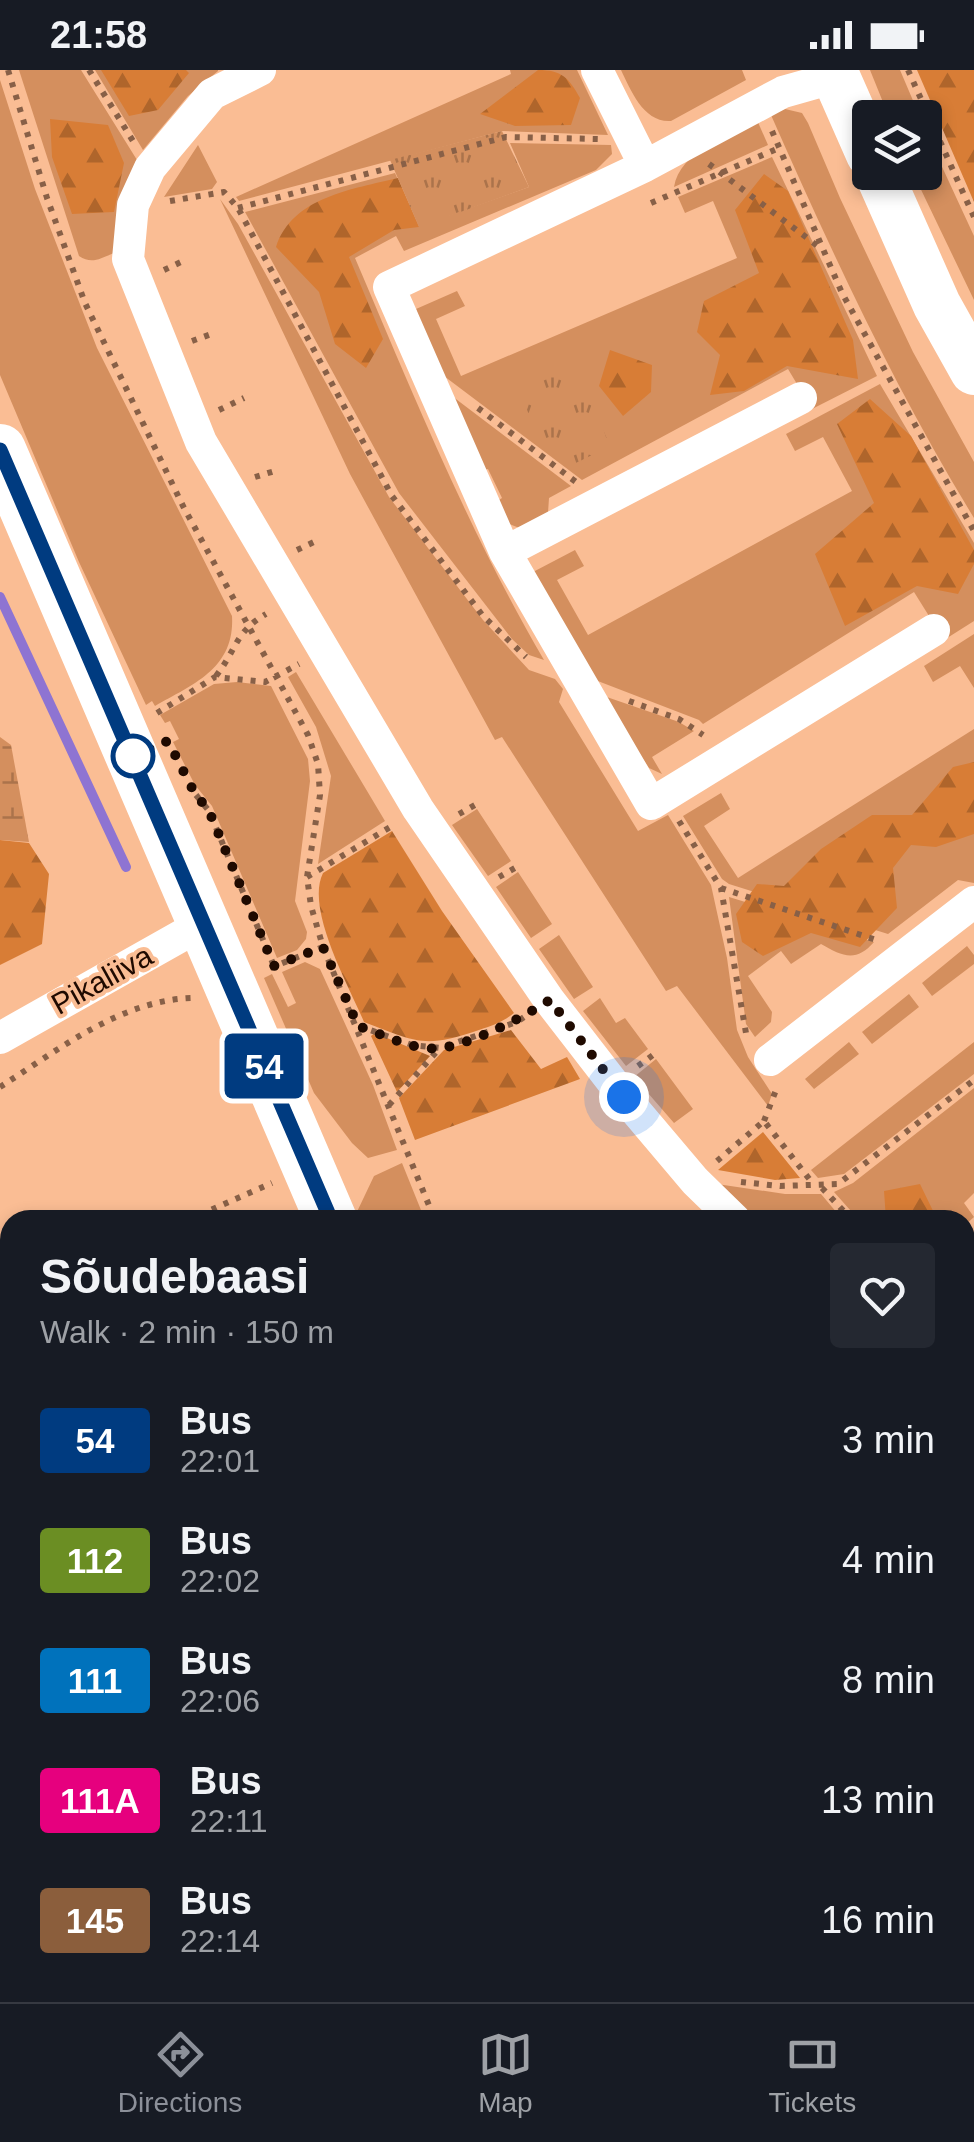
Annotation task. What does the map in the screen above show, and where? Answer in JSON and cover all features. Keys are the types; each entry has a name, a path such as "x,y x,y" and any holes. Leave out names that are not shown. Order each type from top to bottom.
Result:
{"main road":[{"path":"835,74 852,113"},
{"path":"886,190 937,305 974,371"},
{"path":"0,450 327,1210"}],"street":[{"path":"260,70 212,94 150,168 133,205 128,259 201,442 418,809 550,1000 624,1097 725,1210"},
{"path":"597,70 638,153"},
{"path":"835,74 783,92 685,144 638,153 389,287 505,552 651,804 934,630"},
{"path":"505,552 801,398"},
{"path":"767,1066 974,902"},
{"name":"Pikaliiva","path":"0,1038 204,923"}],"path":[{"path":"8,70 47,198 85,303 184,506 308,734 318,764 320,795 307,877 310,906 323,947 431,1210"},
{"path":"89,70 164,187 156,202 224,192 238,208 392,496 483,616 535,665 679,720 734,754"},
{"path":"908,70 974,217"},
{"path":"761,104 851,310 974,531"},
{"path":"238,208 506,137 638,153"},
{"path":"685,144 823,250"},
{"path":"185,344 214,333"},
{"path":"425,369 577,482 610,497"},
{"path":"210,394 228,427"},
{"path":"219,410 244,398"},
{"path":"245,460 262,492"},
{"path":"254,477 278,470"},
{"path":"162,728 155,714 215,677 247,625 312,588 285,537"},
{"path":"215,677 266,682 324,650"},
{"path":"194,792 209,811 274,966"},
{"path":"664,797 720,888 743,1027 767,1066"},
{"path":"307,877 418,809"},
{"path":"720,888 910,952"},
{"path":"260,973 323,947"},
{"path":"0,1087 126,1012 165,998 198,998"},
{"path":"358,1026 412,1044 440,1048 517,1022 550,1000"},
{"path":"389,1105 440,1048"},
{"path":"730,1181 780,1186 838,1184 974,1080"},
{"path":"708,1168 764,1121 842,1210"},
{"path":"210,1210 277,1180"}],"green space":[{"path":"19,70 81,70 137,160 114,253 92,260 79,256"},
{"path":"95,70 218,71 188,96 143,150"},
{"path":"101,70 189,73 158,110 129,116"},
{"path":"510,70 577,70 608,135 502,131 239,201 236,197 511,74"},
{"path":"538,70 559,74 576,91 580,98 571,125 515,126 480,114"},
{"path":"621,70 742,70 746,80 671,121 646,111"},
{"path":"870,70 900,70 913,100 882,100"},
{"path":"917,70 974,70 974,202 942,128 942,100 930,100"},
{"path":"0,80 35,189 97,348 232,616 227,649 219,662 197,682 155,706 152,701 146,705 79,562 0,375"},
{"path":"785,109 802,113 808,123 913,352 974,462 974,518 891,370 817,218 771,115"},
{"path":"50,119 108,125 124,163 114,212 72,214 52,157"},
{"path":"757,120 768,145 674,187 678,174 695,154"},
{"path":"502,131 529,187 419,227 390,160"},
{"path":"510,143 611,145 612,154 596,170 404,251 396,236 355,258 467,512 544,660 529,655 512,639 399,493 245,212 395,173 419,226 529,187"},
{"path":"198,145 217,182 212,189 164,197"},
{"path":"772,157 877,376 812,409 788,369 582,480 436,370 416,309 457,291 465,306 436,319 461,376 737,258 713,201 685,213 678,197"},
{"path":"942,167 974,236 974,300 921,190 942,190"},
{"path":"764,174 788,191 853,340 858,379 787,366 744,391 710,395 720,355 697,332 704,301 759,273 735,210"},
{"path":"398,178 419,227 394,230 349,257 383,339 366,368 335,344 319,292 276,247 284,230 310,206 344,191"},
{"path":"220,199 238,224 389,497 483,620 529,670 555,679 563,689 559,702 638,831 668,815 711,885 737,1030 748,1057 772,1094 768,1106 677,986 666,991 502,737 495,740 350,474"},
{"path":"610,350 652,365 651,392 623,416 599,386"},
{"path":"575,364 610,446 574,464 541,444 519,390"},
{"path":"880,384 974,543 974,621 944,640 914,592 703,724 590,678 533,572 575,550 584,566 557,580 588,635 852,491 823,437 795,451 786,434"},
{"path":"444,390 571,486 549,498 548,513 522,529 507,523 494,503 502,498 488,469 480,471"},
{"path":"870,399 911,436 974,550 974,564 958,594 917,586 845,626 815,554 874,503 837,424"},
{"path":"974,634 974,688 960,666 933,682 924,666"},
{"path":"296,672 385,821 318,864 331,776 316,727 288,677"},
{"path":"214,684 271,686 308,759 310,781 295,901 306,939 297,950 277,958 212,806 195,785 173,742 179,739 170,721 165,723 160,715"},
{"path":"601,695 694,731 652,757 662,774 649,768"},
{"path":"974,729 974,883 958,880 888,934 729,884 683,816 721,793 730,809 704,826 738,878"},
{"path":"0,737 11,745 29,842 0,840"},
{"path":"974,762 974,834 936,847 911,845 893,868 897,908 860,947 811,933 763,956 742,942 736,914 757,884 784,886 821,849 872,815 912,815 953,767"},
{"path":"477,809 511,861 488,876 452,825"},
{"path":"392,831 442,911 514,1013 506,1019 460,1036 432,1041 409,1038 364,1022 331,947 319,888 323,873"},
{"path":"0,840 29,843 49,874 42,944 0,965"},
{"path":"518,872 552,924 531,938 496,887"},
{"path":"729,897 874,942 855,955 821,944 791,964 781,951 748,976 772,1012 771,1022 755,1037 746,1024"},
{"path":"559,935 593,987 574,999 539,949"},
{"path":"967,946 974,955 974,964 932,996 922,983"},
{"path":"305,962 320,969 373,1085 397,1150 368,1158 314,1093 264,978 272,974 288,1007 296,1003 282,972"},
{"path":"909,994 919,1007 872,1044 862,1032"},
{"path":"600,998 616,1023 625,1018 648,1049 626,1066 583,1011"},
{"path":"511,1030 541,1069 567,1057 580,1079 415,1140 399,1098 444,1050"},
{"path":"375,1033 430,1056 397,1092 371,1036"},
{"path":"849,1042 859,1054 814,1089 805,1079"},
{"path":"974,1042 974,1074 844,1174 818,1178 811,1170"},
{"path":"656,1059 693,1109 674,1123 634,1077"},
{"path":"974,1088 974,1193 964,1203 969,1210 850,1210 834,1192 853,1183"},
{"path":"763,1132 800,1178 775,1180 718,1170"},
{"path":"402,1163 421,1210 358,1210 374,1176"},
{"path":"717,1184 785,1194 821,1194 835,1210 745,1210"},
{"path":"920,1184 933,1210 885,1210 884,1191"}],"waterway":[{"path":"0,597 126,867"}],"bus line":[{"name":"54","path":"0,450 327,1210"}],"route":[{"path":"133,756 168,741 194,792 209,811 274,966 323,947 358,1026 412,1044 440,1048 517,1022 550,1000 624,1097"}]}
